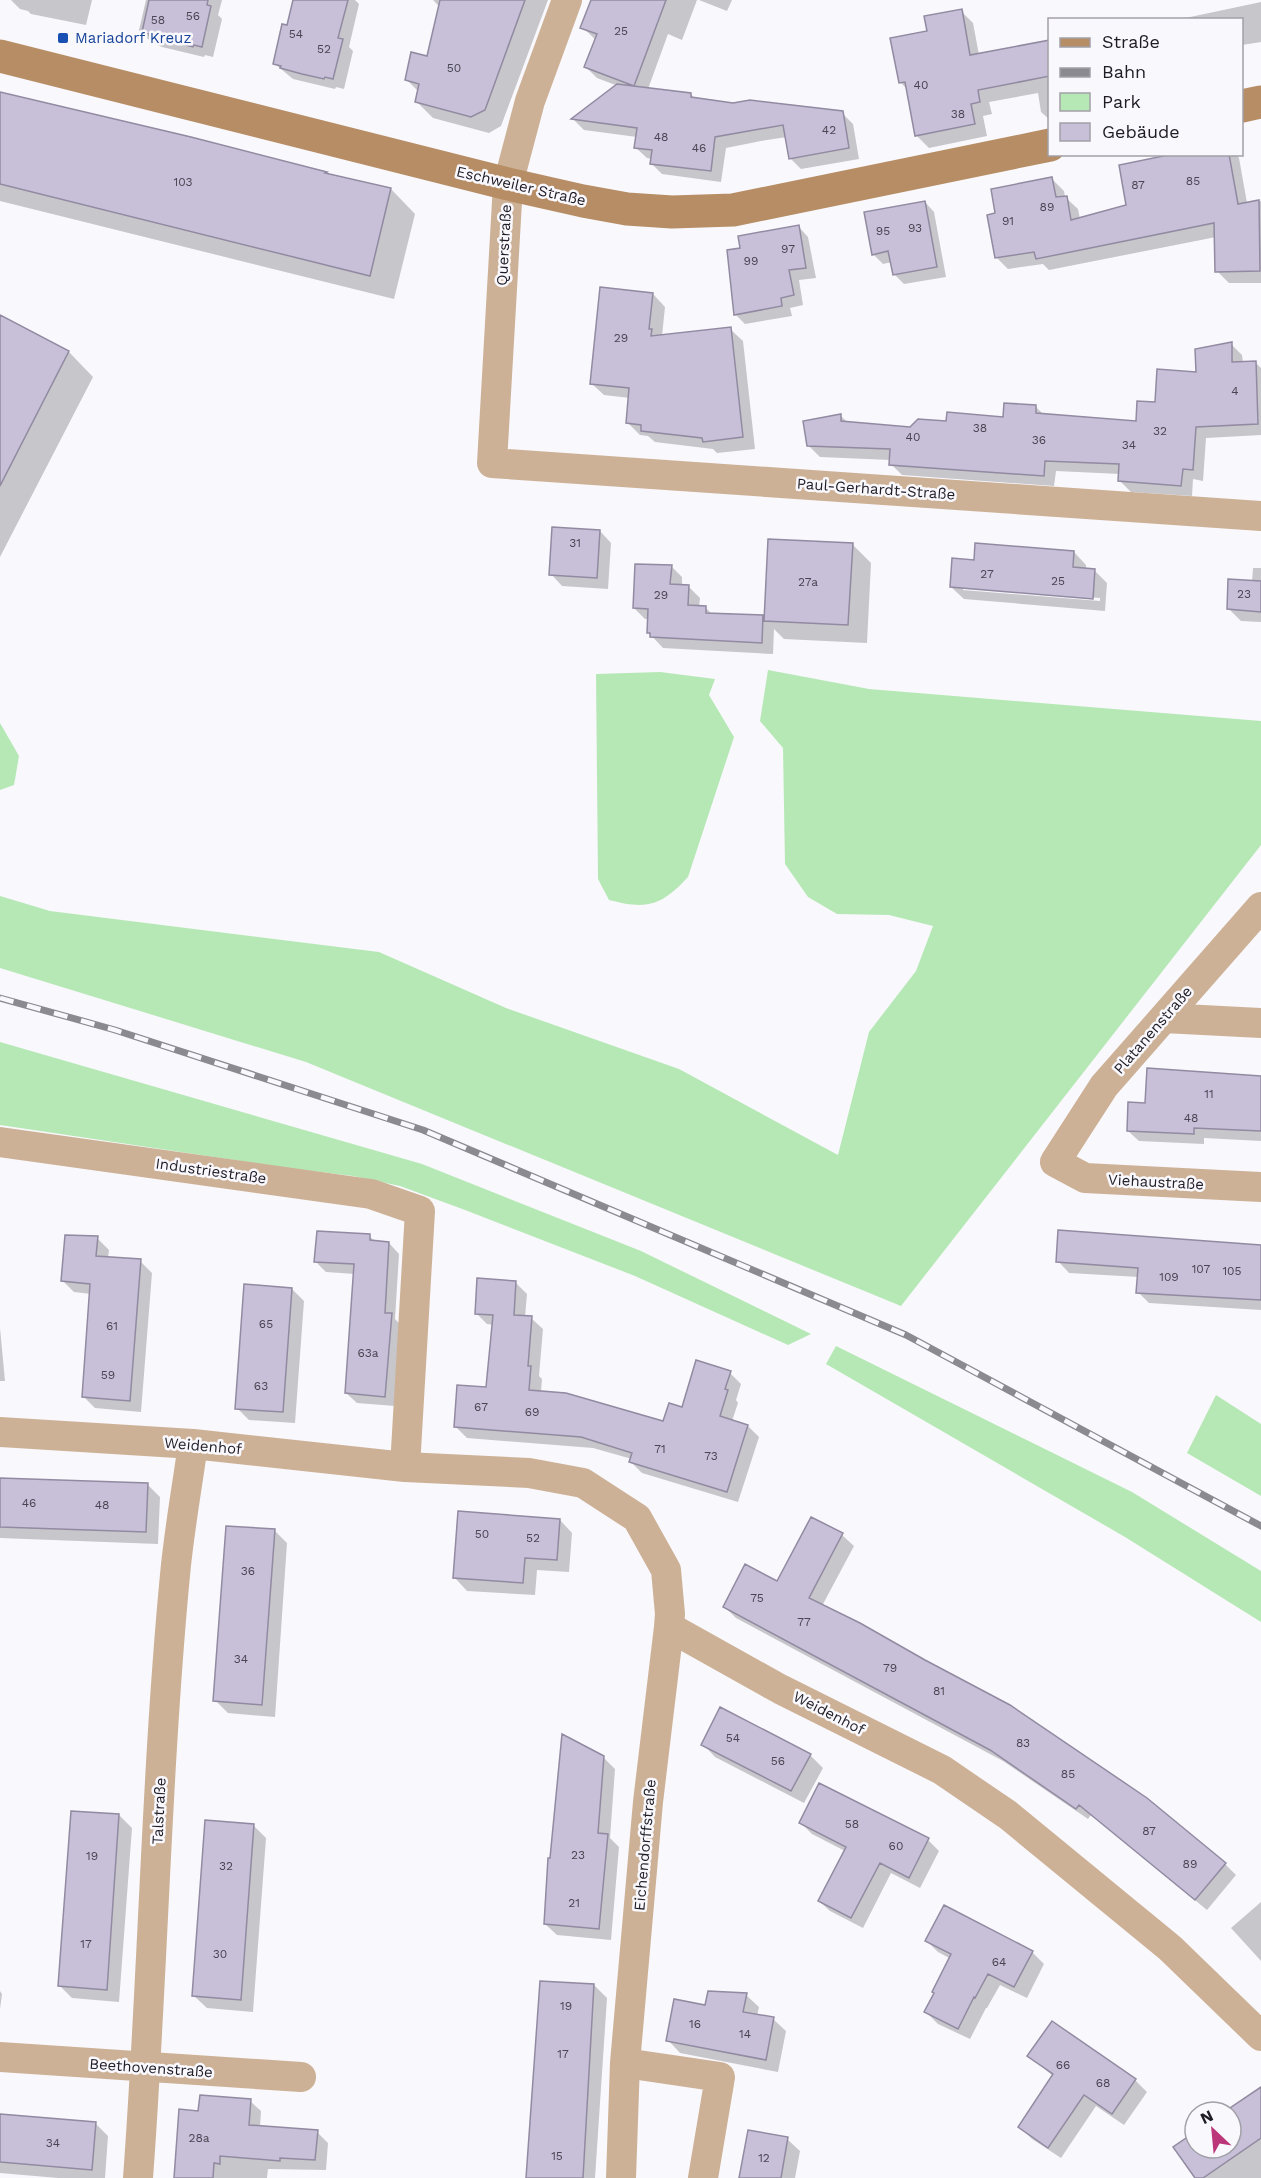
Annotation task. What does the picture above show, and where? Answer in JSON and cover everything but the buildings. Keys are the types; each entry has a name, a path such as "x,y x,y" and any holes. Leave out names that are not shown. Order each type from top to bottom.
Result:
{"street":[{"name":"Querstraße","path":"492,463 508,184 530,101 567,0"},
{"name":"Eschweiler Straße","path":"0,56 508,184 627,209 672,212 733,210 1048,146"},
{"path":"1243,106 1261,102"},
{"name":"Paul-Gerhardt-Straße","path":"492,463 1261,516"},
{"name":"Platanenstraße","path":"1055,1162 1104,1086 1261,907"},
{"path":"1164,1018 1261,1023"},
{"name":"Industriestraße","path":"0,1142 371,1194 420,1211 405,1467"},
{"name":"Viehaustraße","path":"1055,1162 1084,1178 1261,1187"},
{"name":"Weidenhof","path":"0,1432 193,1444 405,1467 529,1473 583,1483 637,1518 666,1570 669,1627 780,1689 942,1770 1008,1815 1170,1948 1261,2036"},
{"name":"Talstraße","path":"138,2178 146,2068 159,1805 175,1574 193,1444"},
{"name":"Eichendorffstraße","path":"621,2178 625,2063 648,1802 669,1627"},
{"name":"Beethovenstraße","path":"0,2057 301,2077"},
{"path":"625,2063 720,2077 703,2178"}],"green space":[{"path":"768,670 869,689 1261,721 1261,845 901,1306 306,1062 0,968 0,896 50,911 379,952 506,1008 679,1069 838,1155 869,1032 916,971 933,926 889,915 837,914 808,897 785,864 783,748 760,721"},
{"path":"660,672 715,679 709,695 734,737 688,877 661,900 644,905 634,905 609,900 598,879 596,674"},
{"path":"0,723 19,756 14,785 0,790"},
{"path":"0,1042 422,1164 641,1251 811,1334 788,1345 635,1276 400,1186 353,1176 0,1125"},
{"path":"836,1346 1132,1492 1261,1571 1261,1622 1125,1537 826,1364"},
{"path":"1216,1395 1261,1424 1261,1496 1187,1453"}],"railway":[{"path":"0,998 115,1030 423,1130 906,1335 1261,1526"}],"place":[{"name":"Mariadorf Kreuz","path":"63,38"}]}
